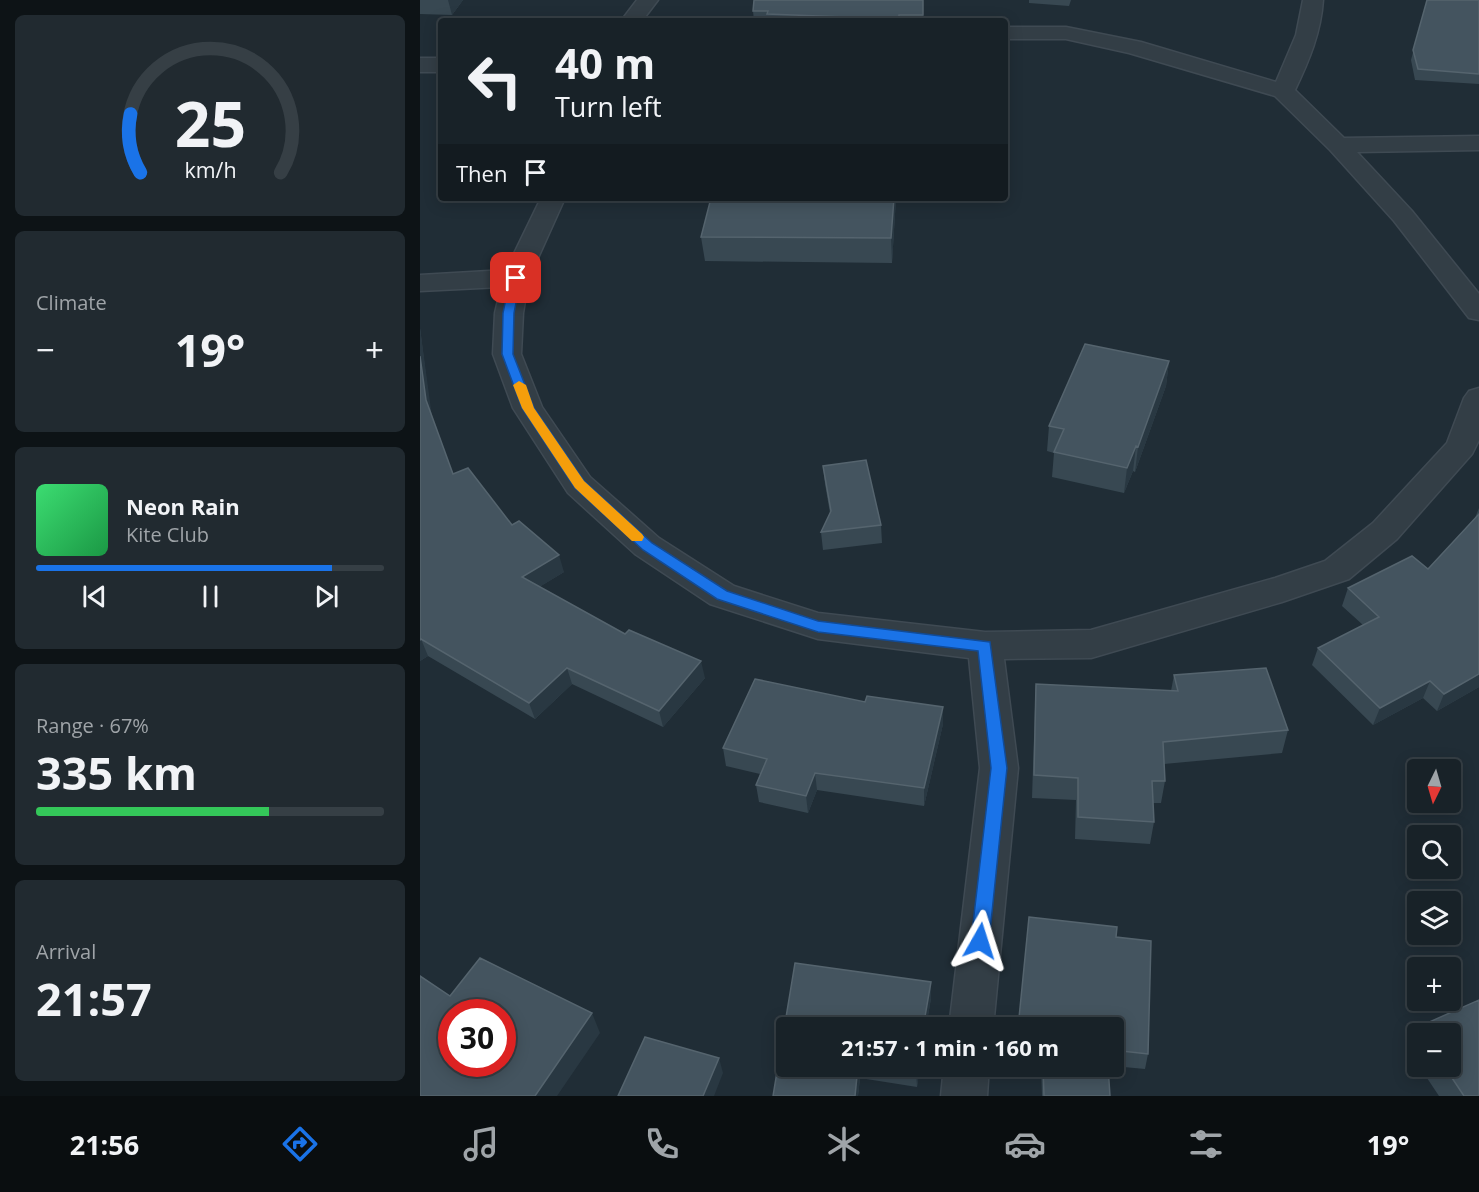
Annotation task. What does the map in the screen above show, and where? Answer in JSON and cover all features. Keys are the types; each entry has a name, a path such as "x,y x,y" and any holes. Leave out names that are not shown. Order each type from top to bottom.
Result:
{"street":[{"path":"633,18 648,0"},
{"path":"1283,91 1296,65 1312,17 1313,0"},
{"path":"1008,33 1066,33 1133,47 1283,91 1338,145 1403,216 1479,312"},
{"path":"420,65 438,65"},
{"path":"1338,145 1479,143"},
{"path":"552,201 516,278 509,313 507,354 528,408 579,485 647,546 722,595 818,626 985,646 1091,644 1189,618 1337,570 1385,531 1461,447 1479,398"},
{"path":"420,282 516,278"},
{"path":"972,1017 999,768 985,646"},
{"path":"964,1096 966,1077"}],"building":[{"path":"754,0 923,0 923,15 899,15 899,18 767,14 768,11 753,11"},
{"path":"1427,0 1479,0 1479,74 1418,69 1413,50"},
{"path":"710,201 894,201 891,238 701,237"},
{"path":"1085,344 1169,361 1138,447 1136,446 1127,468 1054,452 1064,429 1049,426"},
{"path":"420,356 426,400 453,474 468,468 512,525 519,521 559,555 522,577 625,634 629,630 701,661 659,711 567,668 529,703 420,640"},
{"path":"866,460 881,525 821,532 831,511 823,466"},
{"path":"1479,514 1479,674 1444,694 1430,681 1380,708 1318,648 1379,617 1348,588 1412,556 1428,569"},
{"path":"1266,668 1288,730 1163,742 1165,781 1152,781 1154,822 1078,817 1078,778 1034,775 1036,684 1178,691 1174,675"},
{"path":"755,679 865,702 867,696 943,707 924,788 815,773 806,796 756,785 767,759 723,748"},
{"path":"1029,917 1117,927 1116,937 1151,941 1148,1054 1124,1051 1124,1017 1019,1017"},
{"path":"480,958 592,1013 535,1096 420,1096 420,976 450,996"},
{"path":"795,963 931,982 925,1017 786,1017"},
{"path":"1479,1000 1479,1096 1464,1096 1451,1077 1461,1077 1461,1023 1427,1023 1454,1011 1461,1011 1461,1008"},
{"path":"645,1037 719,1058 703,1096 618,1096"},
{"path":"776,1077 857,1077 855,1096 773,1096"},
{"path":"1043,1077 1109,1077 1110,1096 1044,1096"}],"slow traffic":[{"path":"519,385 528,408 579,485 637,537"}],"route":[{"path":"516,278 509,313 507,354 528,408 579,485 647,546 722,595 818,626 985,646 999,768 980,941"}]}
